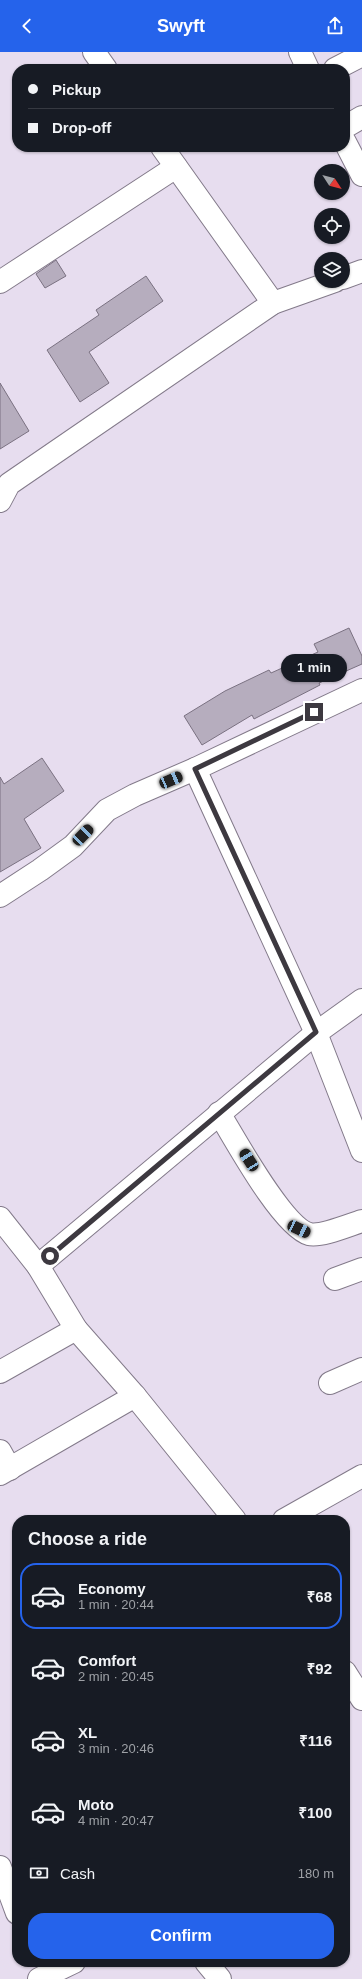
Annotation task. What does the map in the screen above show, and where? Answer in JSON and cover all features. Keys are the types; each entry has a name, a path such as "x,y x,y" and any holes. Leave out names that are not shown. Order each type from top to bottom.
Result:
{"street":[{"path":"94,52 102,64"},
{"path":"300,52 306,64"},
{"path":"345,64 362,55"},
{"path":"350,123 362,117"},
{"path":"166,152 273,303"},
{"path":"350,152 362,175"},
{"path":"0,282 176,167"},
{"path":"2,480 273,303 315,288"},
{"path":"0,896 73,846 107,810 135,795 195,769 362,690"},
{"path":"195,769 316,1032 362,1151"},
{"path":"38,1266 316,1032 362,1000"},
{"path":"219,1113 279,1208 299,1229 310,1234 322,1233 362,1221"},
{"path":"0,1218 38,1266 76,1329 136,1396 231,1515"},
{"path":"335,1279 362,1268"},
{"path":"0,1372 76,1329"},
{"path":"330,1383 362,1369"},
{"path":"3,1465 136,1396"},
{"path":"293,1515 362,1476"},
{"path":"350,1676 362,1699"},
{"path":"0,1867 12,1899"},
{"path":"40,1974 60,1967"},
{"path":"210,1967 220,1979"}],"building":[{"path":"56,260 66,276 45,288 36,274"},
{"path":"146,276 163,301 89,352 109,383 80,402 47,350 99,315 96,310"},
{"path":"0,383 29,431 0,449"},
{"path":"349,628 362,656 362,664 319,683 320,685 254,719 252,715 202,745 184,716 225,691 269,670 271,673 318,652 314,644"},
{"path":"42,758 64,791 24,819 41,848 0,872 0,777 4,784"}],"route":[{"path":"50,1256 316,1032 195,769 314,712"}]}
